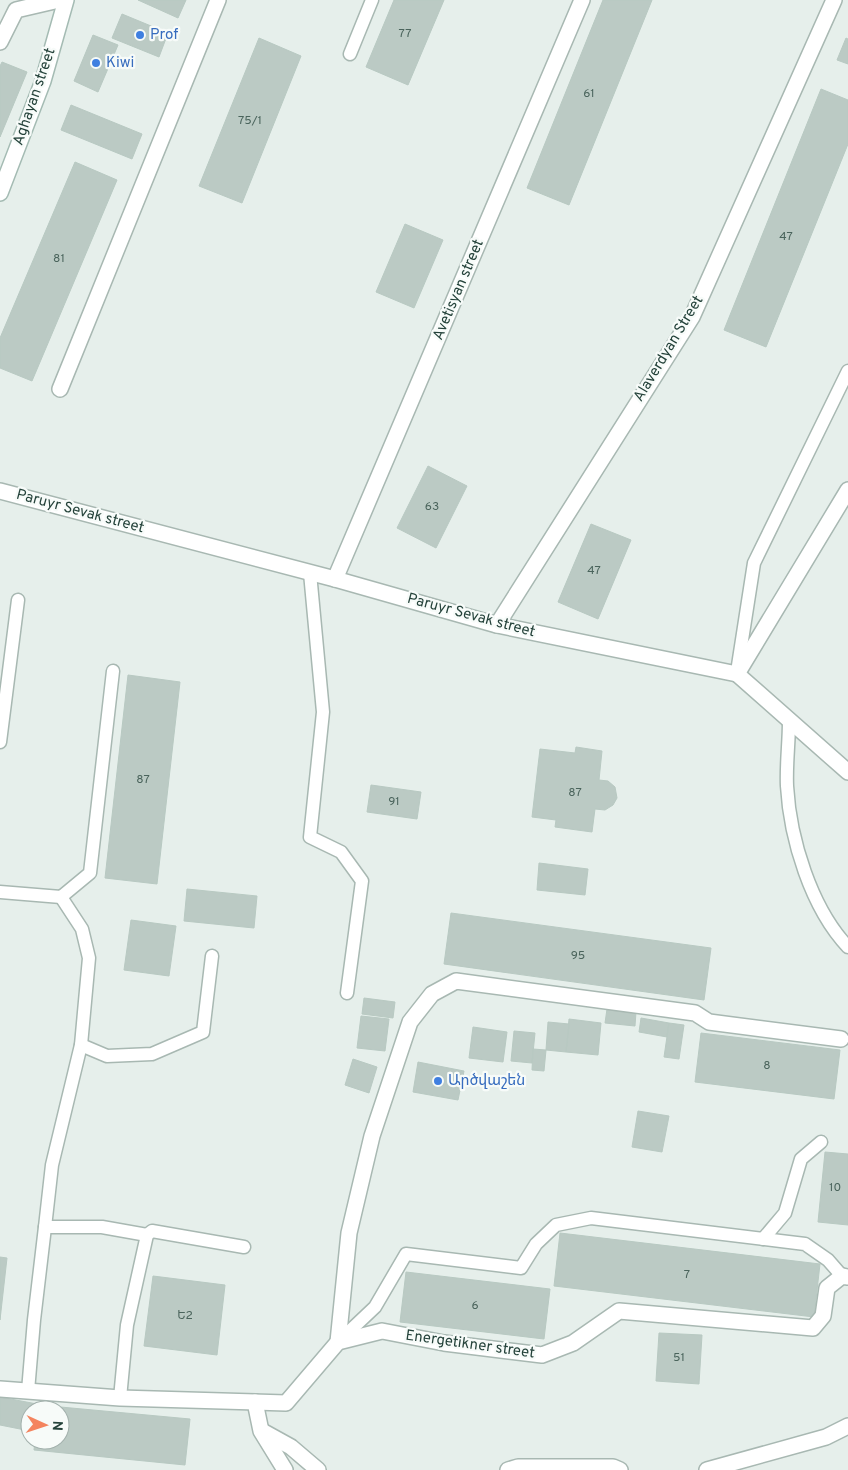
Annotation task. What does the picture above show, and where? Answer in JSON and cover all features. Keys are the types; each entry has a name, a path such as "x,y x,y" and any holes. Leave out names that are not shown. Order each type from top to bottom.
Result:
{"street":[{"path":"0,42 16,10 59,0"},
{"name":"Aghayan street","path":"0,192 43,81 66,0"},
{"path":"60,389 218,0"},
{"name":"Avetisyan street","path":"335,579 582,0"},
{"name":"Alaverdyan Street","path":"497,625 692,317 834,0"},
{"path":"848,490 737,674 848,772"},
{"name":"Paruyr Sevak street","path":"0,491 335,579 497,625 737,674"},
{"path":"0,1389 120,1398 286,1403 338,1342 348,1233 372,1136 410,1022 432,994 456,980 695,1013 709,1022 845,1039"},
{"name":"Energetikner street","path":"338,1342 382,1332 444,1343 542,1355 573,1344 619,1311 813,1328 823,1316 827,1288 845,1277"},
{"path":"256,1402 261,1430 286,1470"},
{"path":"707,1470 826,1437 848,1426"},
{"path":"261,1430 291,1447 318,1470"},
{"path":"508,1470 518,1468 613,1467 620,1470"}],"lane":[{"path":"350,54 372,0"},
{"path":"737,674 754,563 848,371"},
{"path":"310,573 323,712 310,837 341,852 362,880 347,993"},
{"path":"0,742 18,600"},
{"path":"0,892 61,897 90,873 113,671"},
{"path":"790,721 787,784 790,819 799,858 815,896 836,934 848,947"},
{"path":"28,1391 34,1320 52,1165 82,1045 89,958 82,929 61,897"},
{"path":"82,1045 107,1056 152,1054 203,1032 212,956"},
{"path":"763,1239 785,1214 801,1159 821,1142"},
{"path":"338,1342 375,1307 406,1254 521,1268 536,1244 556,1225 591,1218 805,1244 828,1260 845,1277"},
{"path":"45,1227 102,1227 146,1235 152,1231 244,1247"},
{"path":"120,1398 127,1325 146,1235"}],"building":[{"path":"138,0 186,0 178,18"},
{"path":"394,0 444,0 408,85 366,67"},
{"path":"603,0 652,0 569,205 527,188"},
{"name":"Prof","path":"122,14 168,33 159,57 112,38"},
{"name":"Kiwi","path":"93,35 118,45 98,92 74,81"},
{"path":"259,38 301,56 242,203 199,186"},
{"path":"846,38 848,39 848,64 837,60"},
{"path":"2,62 27,72 0,137 0,66"},
{"path":"821,89 848,100 848,144 766,347 724,330"},
{"path":"71,105 142,134 132,159 61,130"},
{"path":"75,162 117,180 32,381 0,368 0,338"},
{"path":"405,224 443,240 414,308 376,292"},
{"path":"428,466 467,486 436,548 397,528"},
{"path":"591,524 631,540 598,619 558,602"},
{"path":"128,675 180,682 157,884 105,878"},
{"path":"576,747 602,751 599,780 608,781 615,787 617,798 613,805 605,810 595,809 592,832 555,827 556,820 532,817 540,749 575,753"},
{"path":"371,785 421,792 417,819 367,812"},
{"path":"539,863 588,869 585,895 537,890"},
{"path":"187,889 257,896 254,928 184,921"},
{"path":"451,913 711,948 704,1000 444,964"},
{"path":"131,920 176,926 169,976 124,970"},
{"path":"364,998 395,1002 393,1018 362,1014"},
{"path":"607,1009 636,1012 635,1026 605,1023"},
{"path":"361,1016 389,1019 385,1051 357,1048"},
{"path":"641,1018 669,1023 667,1037 639,1032"},
{"path":"569,1019 601,1023 598,1055 566,1052"},
{"path":"548,1022 569,1024 566,1052 546,1050"},
{"path":"669,1023 684,1025 679,1059 664,1057"},
{"path":"473,1027 507,1032 503,1062 469,1058"},
{"path":"514,1031 535,1033 532,1063 511,1061"},
{"path":"701,1033 840,1050 834,1099 695,1082"},
{"path":"533,1049 546,1050 544,1071 532,1070"},
{"path":"353,1059 377,1067 369,1093 345,1085"},
{"name":"Արծվաշեն","path":"418,1062 464,1071 458,1100 413,1092"},
{"path":"638,1111 669,1116 662,1152 632,1147"},
{"path":"825,1152 848,1154 848,1225 818,1222"},
{"path":"560,1233 820,1264 814,1317 554,1286"},
{"path":"0,1257 7,1258 0,1320"},
{"path":"406,1272 550,1289 544,1339 400,1322"},
{"path":"153,1276 225,1285 217,1355 144,1346"},
{"path":"659,1333 702,1335 699,1384 656,1381"},
{"path":"0,1397 20,1401 20,1429 0,1425"},
{"path":"70,1408 190,1419 185,1465 34,1450 70,1450"}],"place":[{"name":"Prof","path":"140,35"},
{"name":"Kiwi","path":"96,63"},
{"name":"Արծվաշեն","path":"438,1081"}]}
